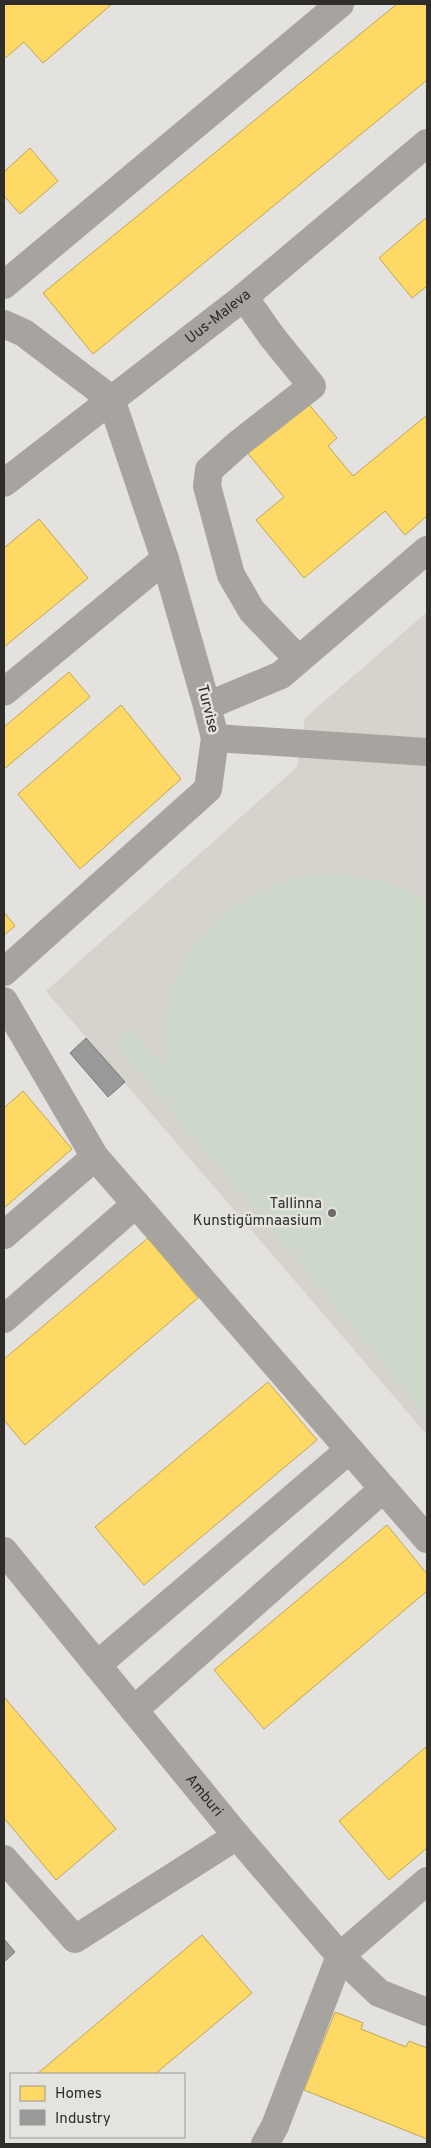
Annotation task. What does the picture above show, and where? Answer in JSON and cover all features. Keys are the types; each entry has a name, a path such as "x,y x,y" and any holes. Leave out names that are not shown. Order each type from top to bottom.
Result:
{"street":[{"path":"4,285 340,4"},
{"name":"Uus-Maleva","path":"4,483 244,296 427,143"},
{"path":"244,296 272,338 312,386 238,444 209,470 207,486 231,575 252,611 298,659"},
{"path":"4,324 24,332 111,399"},
{"name":"Turvise","path":"4,972 208,789 215,738 165,559 111,399"},
{"path":"207,706 281,675 427,550"},
{"path":"4,692 165,559"},
{"path":"215,738 427,752"},
{"path":"4,1001 95,1157 427,1539"},
{"path":"4,1235 95,1157"},
{"path":"4,1319 136,1204"},
{"path":"97,1665 349,1450"},
{"path":"134,1710 383,1489"},
{"name":"Amburi","path":"4,1551 237,1836 340,1956 379,1993 427,2012"},
{"path":"4,1859 75,1939 237,1836"},
{"path":"265,2144 274,2126 340,1956 427,1882"}],"shaded area":[{"name":"Tallinna Kunstigümnaasium","path":"427,612 427,1435 46,991 297,767 305,718"},
{"name":"Tallinna Kunstigümnaasium","path":"310,874 356,876 386,882 400,887 427,902 427,1415 114,1043 132,1029 167,1069 164,1035 168,1003 174,984 193,948 220,918 252,894 273,885"}],"building: Homes":[{"path":"4,4 112,4 43,63 24,42 4,59"},
{"path":"397,4 427,4 427,80 93,354 43,293"},
{"path":"30,148 58,181 20,214 4,196 4,172"},
{"path":"427,217 427,286 412,298 379,258"},
{"path":"306,401 337,438 328,446 353,476 427,415 427,516 405,535 385,511 304,578 256,520 284,497 246,451"},
{"path":"39,519 88,578 4,647 4,548"},
{"path":"69,672 90,697 4,769 4,727"},
{"path":"121,705 181,779 80,869 18,794"},
{"path":"4,912 15,926 4,935"},
{"path":"23,1091 72,1149 4,1208 4,1108"},
{"path":"148,1238 198,1298 25,1445 4,1420 4,1359"},
{"path":"268,1382 317,1440 144,1585 95,1527"},
{"path":"387,1525 427,1574 427,1591 264,1729 214,1670"},
{"path":"4,1697 116,1829 56,1880 4,1818"},
{"path":"427,1746 427,1848 389,1880 339,1821"},
{"path":"202,1935 252,1993 156,2073 38,2073"},
{"path":"335,2012 363,2023 361,2029 406,2047 409,2041 427,2048 427,2139 304,2090"}],"building: Industry":[{"path":"86,1038 125,1082 108,1097 70,1053"},
{"path":"4,1939 15,1952 4,1962"}],"place":[{"name":"Tallinna Kunstigümnaasium","path":"332,1213"}]}
